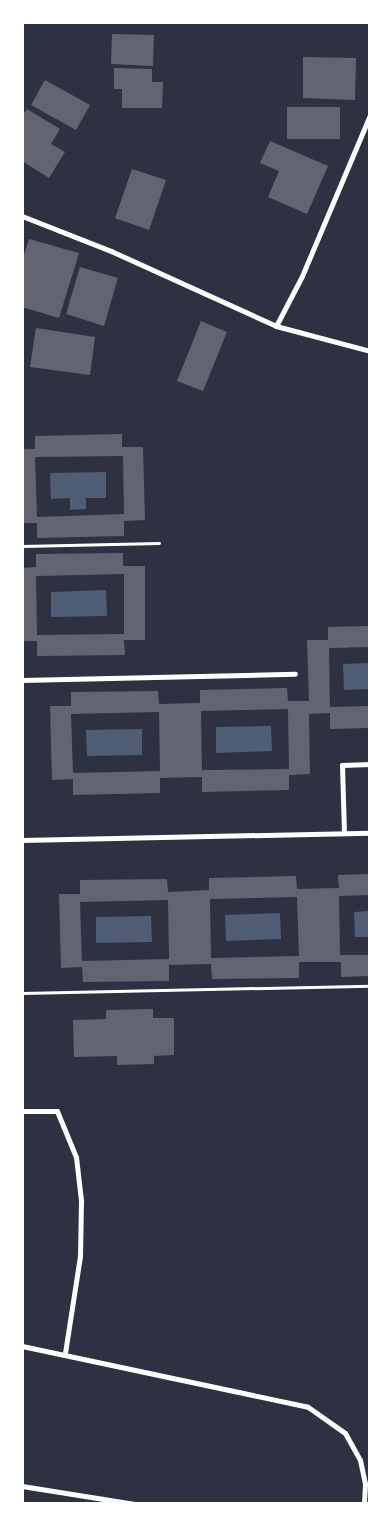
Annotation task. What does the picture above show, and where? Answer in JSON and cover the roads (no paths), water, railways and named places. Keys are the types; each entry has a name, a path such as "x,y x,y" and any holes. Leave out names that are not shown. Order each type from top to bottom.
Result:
{"street":[{"path":"276,326 306,268 370,115"},
{"path":"22,216 111,251 276,326 370,351"},
{"path":"22,680 295,674"},
{"path":"344,833 342,765 370,764"},
{"path":"22,840 370,833"},
{"path":"22,1112 57,1111 76,1157 82,1200 80,1256 65,1353"},
{"path":"22,1346 65,1353 308,1407 346,1433 360,1460 366,1484 364,1504"},
{"path":"22,1486 135,1504"}],"water":[{"path":"106,472 106,498 86,498 86,509 70,510 70,498 51,499 50,473"},
{"path":"106,590 107,616 51,617 51,592"},
{"path":"369,663 369,689 344,690 343,664"},
{"path":"271,726 272,751 216,753 216,727"},
{"path":"142,729 142,755 87,756 86,730"},
{"path":"369,911 369,937 355,937 354,912"},
{"path":"280,913 281,939 226,941 225,915"},
{"path":"151,916 152,942 96,943 96,917"}]}
